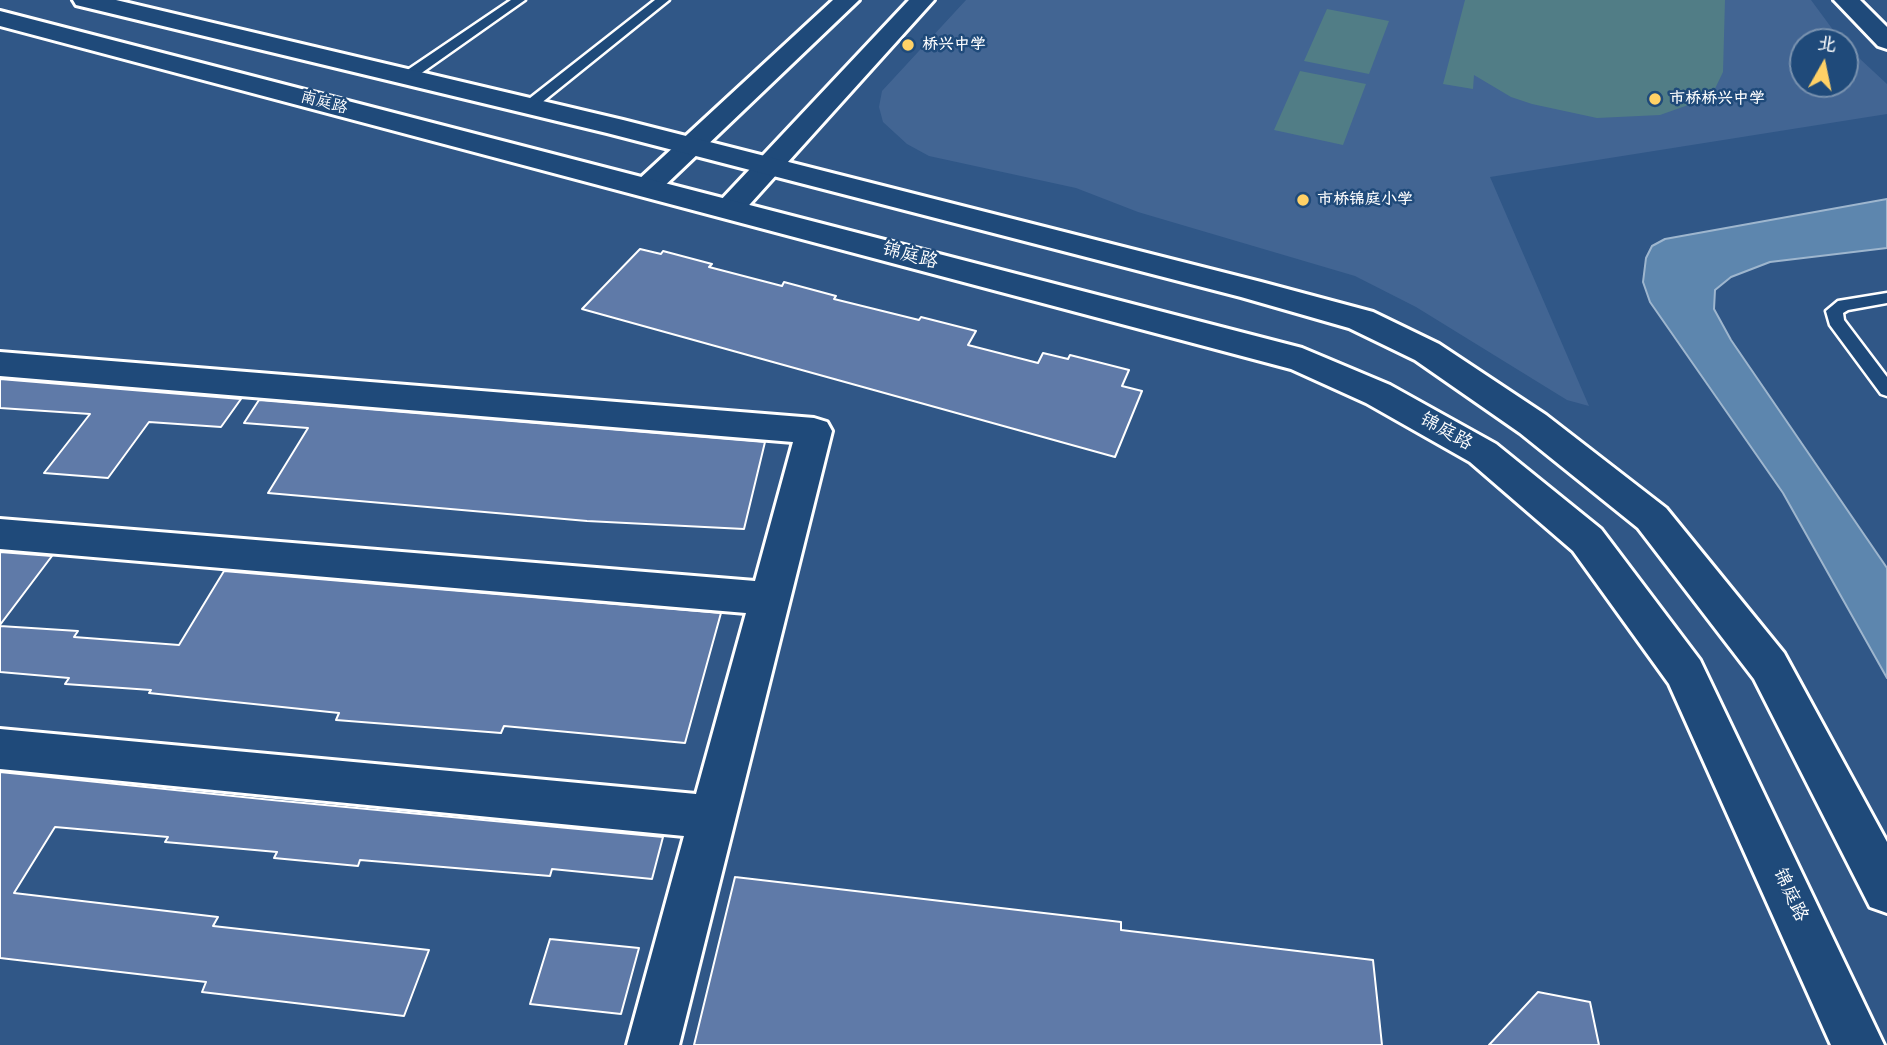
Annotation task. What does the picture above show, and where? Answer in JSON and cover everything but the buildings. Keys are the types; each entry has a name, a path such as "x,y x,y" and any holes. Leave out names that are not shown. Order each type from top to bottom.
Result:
{"street":[{"path":"85,0 692,145 1361,320 1427,352 1533,425 1652,518 1769,666 1887,890"},
{"path":"647,187 847,0"},
{"path":"730,208 922,0"},
{"path":"1846,0 1887,41"},
{"name":"南庭路","path":"0,18 647,187"},
{"path":"432,131 481,93"},
{"name":"锦庭路","path":"647,187 1302,360 1378,394 1483,453 1587,540 1685,673 1858,1045"},
{"path":"0,364 814,431 653,1045"},
{"path":"0,534 770,599"},
{"path":"0,749 713,817"}],"lane":[{"path":"408,76 519,0"},
{"path":"530,105 663,0"},
{"path":"1887,298 1844,305 1834,311 1836,321 1887,390"}],"shaded area":[{"name":"市桥锦庭小学","path":"966,0 1811,0 1832,28 1789,28 1789,98 1859,98 1859,58 1887,84 1887,114 1490,177 1589,406 1567,400 1416,307 1355,276 1138,212 1076,188 929,156 907,144 883,122 879,107 882,91"},
{"path":"1887,199 1887,248 1770,262 1731,277 1715,290 1714,309 1731,340 1887,568 1887,678 1783,493 1650,302 1643,282 1646,258 1652,246 1665,239"}],"green space":[{"path":"1465,0 1725,0 1723,72 1711,97 1660,115 1597,118 1511,97 1474,75 1473,89 1443,84"},
{"path":"1327,9 1389,21 1369,74 1304,61"},
{"path":"1300,71 1366,84 1343,145 1274,130"}],"place":[{"name":"桥兴中学","path":"908,45"},
{"name":"市桥桥兴中学","path":"1655,99"},
{"name":"市桥锦庭小学","path":"1303,200"}]}
